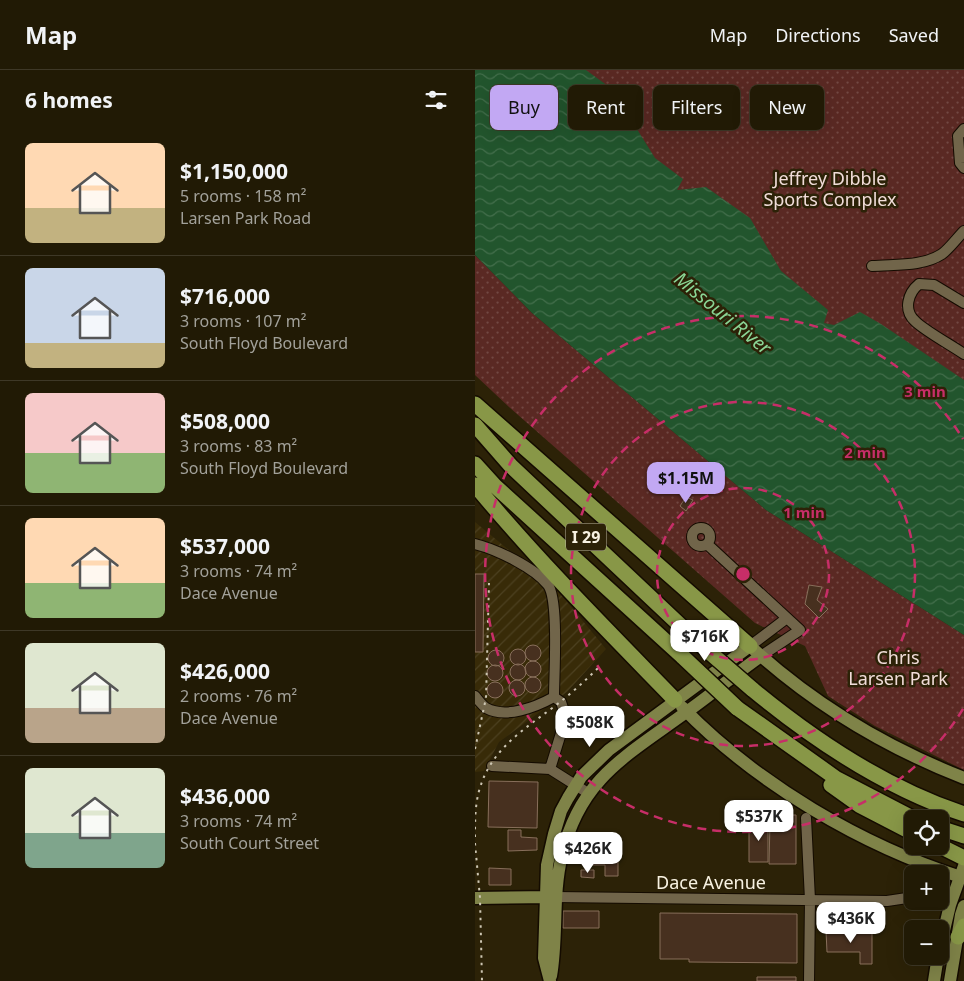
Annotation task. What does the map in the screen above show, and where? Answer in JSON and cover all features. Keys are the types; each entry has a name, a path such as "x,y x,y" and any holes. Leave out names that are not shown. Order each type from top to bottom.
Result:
{"highway":[{"path":"475,404 755,651"},
{"name":"I 29","path":"475,425 511,466 700,644 789,719 838,754 878,776 964,814"},
{"name":"I 29","path":"475,464 495,486 737,708 837,779 904,814"},
{"path":"475,485 506,521 675,700"},
{"path":"796,751 813,773 859,805 904,828"},
{"path":"949,831 964,836"},
{"path":"949,850 964,858"}],"main road":[{"path":"550,981 554,956 547,865 561,811 576,785 592,764 675,700 755,651"},
{"path":"550,898 567,835 574,816 588,793 608,770 687,712 755,651"},
{"path":"755,651 792,683 853,724 925,761 964,778"},
{"path":"675,700 731,751 795,797 851,830 897,853 963,873 947,920"},
{"name":"Dace Avenue","path":"475,898 550,898"},
{"path":"950,981 961,932 964,906"},
{"path":"934,981 937,965"}],"street":[{"path":"964,129 958,136 960,163 964,168"},
{"path":"872,266 917,263 930,260 942,253 964,231"},
{"path":"964,302 934,285 919,284 912,290 908,300 909,314 915,322 964,354"},
{"path":"475,544 509,556 549,586 554,603 554,697"},
{"path":"707,544 800,630 755,651"},
{"path":"755,651 787,618"},
{"path":"475,696 485,707 501,711 524,709 554,697"},
{"path":"551,769 566,717 561,702 554,697"},
{"path":"492,766 551,769 588,793"},
{"path":"806,818 810,900 809,981"},
{"name":"Dace Avenue","path":"550,898 887,902 904,899"}],"shaded area":[{"path":"475,522 522,561 544,574 606,649 567,692 499,742 484,771 475,772"}],"green space":[{"name":"Jeffrey Dibble Sports Complex","path":"523,70 964,70 964,428 841,342 593,130 643,130 643,85 568,85 568,108 558,100 558,85 541,85"},
{"name":"Chris Larsen Park","path":"475,255 532,313 766,510 964,635 964,770 875,726 828,696 805,646 755,623 475,375"}],"water":[{"name":"Missouri River","path":"475,70 586,70 607,85 568,85 568,130 638,130 655,158 683,179 677,190 706,187 750,218 781,271 828,310 824,323 834,325 860,312 964,380 964,635 766,510 532,313 475,255"}],"building":[{"path":"686,497 693,500 686,511 680,506"},
{"path":"475,574 484,574 483,652 475,652"},
{"path":"809,585 822,587 817,600 828,609 819,618 805,604"},
{"path":"533,645 541,653 533,661 525,653"},
{"path":"518,649 526,657 518,665 510,657"},
{"path":"496,650 504,658 496,666 488,658"},
{"path":"533,661 541,669 533,677 525,669"},
{"path":"518,664 526,672 518,680 510,672"},
{"path":"495,665 503,673 495,681 487,673"},
{"path":"533,677 541,685 533,693 525,685"},
{"path":"517,680 525,688 517,696 509,688"},
{"path":"495,682 503,690 495,698 487,690"},
{"path":"489,781 538,782 537,828 488,827"},
{"path":"782,815 796,815 796,864 769,864 770,822 782,823"},
{"path":"749,823 768,823 768,862 749,862"},
{"path":"508,830 521,830 521,837 537,838 537,850 508,851"},
{"path":"584,855 618,855 618,876 605,876 605,865 584,865"},
{"path":"489,868 511,869 511,885 489,885"},
{"path":"581,870 594,870 594,878 581,877"},
{"path":"563,911 599,911 599,928 563,928"},
{"path":"660,913 797,914 797,963 689,962 689,959 660,959"},
{"path":"826,931 872,931 872,964 860,964 860,952 827,952"},
{"path":"757,977 796,977 796,981 757,981"}],"railway":[{"path":"475,749 486,698 489,583"},
{"path":"475,837 475,814 479,791 492,762 501,750 523,730 570,694 600,666"},
{"path":"475,843 480,898 482,981"}]}
